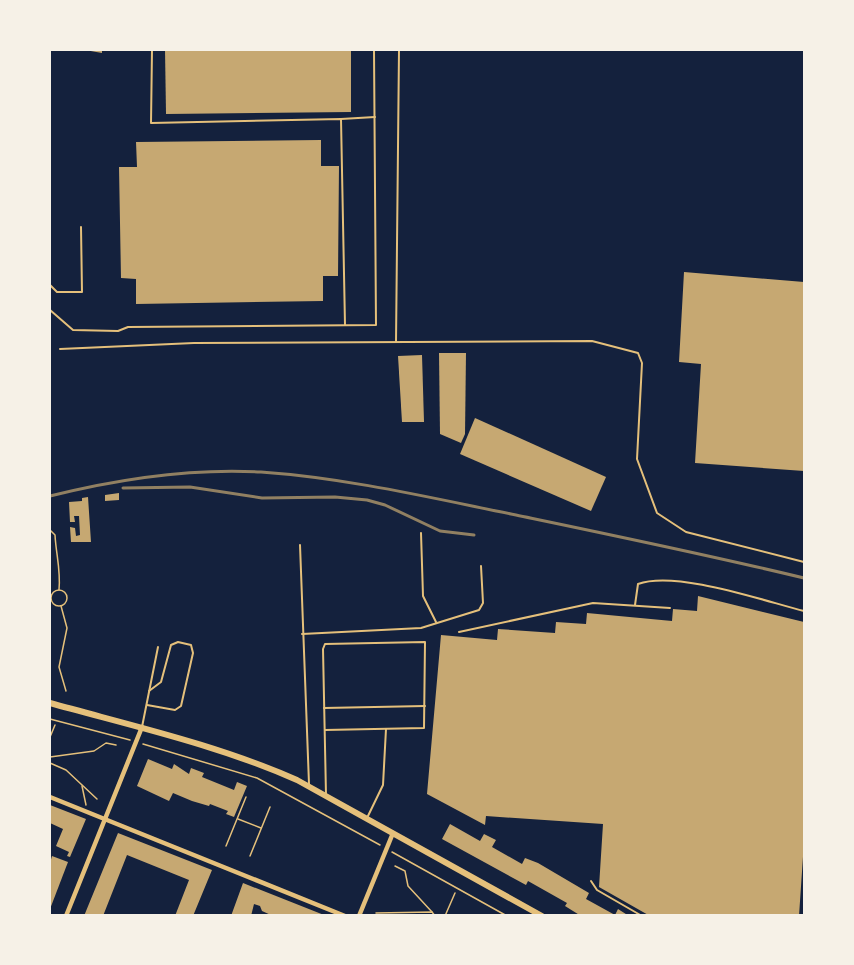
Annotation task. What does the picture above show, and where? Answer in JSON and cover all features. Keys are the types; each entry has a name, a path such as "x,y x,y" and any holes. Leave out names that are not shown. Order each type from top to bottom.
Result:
{"street":[{"path":"50,703 142,727 250,760 326,796 542,915"},
{"path":"66,915 142,727"},
{"path":"50,798 345,915"},
{"path":"359,915 393,833"}],"lane":[{"path":"152,50 151,123 375,117"},
{"path":"50,310 73,330 118,331 128,327 376,325 374,50"},
{"path":"396,342 399,50"},
{"path":"341,118 345,326"},
{"path":"50,285 57,292 82,292 81,227"},
{"path":"60,349 194,343 592,341 638,353 642,363 637,459 657,513 686,532 804,562"},
{"path":"421,533 423,596 436,622"},
{"path":"300,545 309,787"},
{"path":"302,634 421,628 479,610 483,603 481,566"},
{"path":"634,606 638,584 655,580 699,584 804,611"},
{"path":"459,632 593,603 670,608"},
{"path":"147,705 175,710 181,706 194,653 192,645 177,642 171,645 161,682 149,691"},
{"path":"325,730 424,728 425,642 325,644 324,708 326,796"},
{"path":"142,727 158,647"},
{"path":"324,708 425,706"},
{"path":"367,819 383,785 386,729"},
{"path":"591,881 597,890 642,915"}],"path":[{"path":"50,530 55,535 56,561 60,567 59,590 50,598 54,604 60,606"},
{"path":"59,590 67,598 60,606"},
{"path":"60,606 67,628 59,667 66,691"},
{"path":"50,719 257,778 507,915"},
{"path":"50,737 55,725"},
{"path":"50,757 94,751 106,743 116,745"},
{"path":"50,763 66,770 97,799"},
{"path":"82,785 87,806"},
{"path":"226,846 246,797"},
{"path":"250,856 270,807"},
{"path":"237,819 261,829"},
{"path":"395,866 405,872 408,885 435,915"},
{"path":"445,915 455,893"},
{"path":"376,913 432,912"}],"building":[{"path":"85,50 102,50 102,53"},
{"path":"165,50 351,50 351,112 166,114"},
{"path":"321,140 321,166 339,166 338,276 323,276 323,301 136,304 136,279 121,278 119,167 137,167 136,142"},
{"path":"684,272 804,282 804,471 695,463 701,364 679,362"},
{"path":"439,353 466,353 465,434 461,443 440,434"},
{"path":"422,355 424,422 402,422 398,356"},
{"path":"475,418 606,477 591,511 460,454"},
{"path":"119,493 119,500 105,501 105,495"},
{"path":"88,497 91,542 71,542 70,527 75,528 76,536 80,535 79,516 74,516 75,522 70,522 69,502 82,501 82,498"},
{"path":"698,596 804,622 804,842 799,916 650,916 599,887 603,824 486,816 485,825 427,794 441,635 497,640 498,629 555,633 556,622 586,624 587,613 672,621 673,609 697,611"},
{"path":"148,759 172,769 174,764 189,774 191,768 204,773 202,777 234,790 237,782 247,786 234,817 226,814 228,811 210,804 209,806 192,801 173,793 169,801 137,786"},
{"path":"50,805 86,819 70,857 67,856 69,852 56,846 63,829 50,823"},
{"path":"450,824 480,841 484,834 496,840 492,847 522,864 525,858 538,863 589,893 586,899 615,915 618,909 629,916 581,916 565,906 567,903 528,881 526,885 442,839"},
{"path":"118,833 212,870 193,916 175,916 189,880 127,855 103,916 84,916"},
{"path":"52,856 68,862 50,909 50,863"},
{"path":"243,883 324,916 273,916 254,904 251,916 231,916"}],"railway":[{"path":"50,496 128,480 181,473 234,471 293,475 421,496 660,545 804,578"},
{"path":"123,488 190,487 262,498 335,497 367,500 385,505 440,531 474,535"}]}
